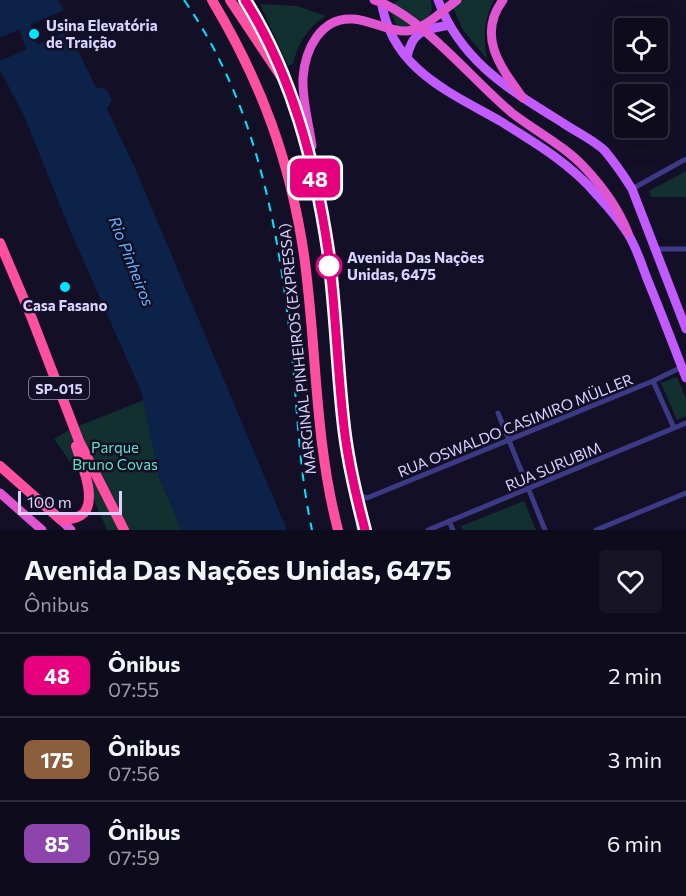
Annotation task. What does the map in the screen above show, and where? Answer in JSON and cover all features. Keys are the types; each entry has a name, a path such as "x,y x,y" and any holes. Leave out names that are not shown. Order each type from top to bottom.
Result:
{"highway":[{"name":"MARGINAL PINHEIROS (EXPRESSA)","path":"212,0 256,83 282,154 294,199 304,256 317,415 325,472 338,530"},
{"path":"230,0 288,87"},
{"path":"245,0 274,54 288,87 315,172"},
{"path":"374,0 402,14 497,100 585,167 601,188 628,233"},
{"path":"364,530 344,428 328,251 303,78 310,47 322,29 332,23 355,19 405,31 414,29 457,0"},
{"path":"503,0 492,22 492,42 500,64 523,98"},
{"name":"SP-015","path":"0,243 79,441 124,530"},
{"path":"61,520 78,517 85,512 89,503 86,473 69,417"},
{"path":"0,466 71,530"},
{"path":"0,493 42,530"}],"main road":[{"path":"381,0 387,27 407,57 436,85 526,138 576,174 597,194 628,233 686,378"},
{"path":"438,0 449,25 469,54 484,69 523,98 604,150 632,189 685,325"},
{"path":"407,57 409,48 419,33 427,28 449,25"}],"street":[{"path":"632,189 686,159"},
{"path":"655,249 686,249"},
{"name":"RUA OSWALDO CASIMIRO MÜLLER","path":"356,494 367,498 682,367"},
{"path":"653,381 674,428"},
{"path":"498,413 545,530"},
{"name":"RUA SURUBIM","path":"428,530 686,423"},
{"path":"596,530 686,493"},
{"path":"449,521 453,530"}],"green space":[{"path":"431,0 432,10 429,17 407,27 397,26 390,10 395,2"},
{"path":"494,0 485,29 487,59 463,30 450,1"},
{"path":"260,4 297,6 326,16 304,37 293,64 288,66"},
{"path":"686,171 686,197 651,197 649,191"},
{"path":"677,377 686,399 686,416 677,420 661,383"},
{"name":"Parque Bruno Covas","path":"144,400 159,477 182,530 107,530 89,488 54,439 71,429"},
{"path":"524,501 536,530 463,530 461,526"}],"water":[{"path":"0,0 58,0 64,10 0,38"},
{"path":"68,31 96,87 106,89 112,100 107,109 135,168 287,530 182,530 159,477 141,391 70,230 25,118 0,70 0,61"}],"waterway":[{"name":"Rio Pinheiros","path":"16,0 32,47 39,60"}],"railway":[{"path":"184,0 210,42 232,87 263,180 283,278 303,473 312,530"}],"bus line":[{"name":"48","path":"245,0 280,68 315,172 328,251 344,428 365,530"}],"place":[{"name":"Usina Elevatória de Traição","path":"34,34"},
{"name":"Avenida Das Nações Unidas, 6475","path":"329,266"},
{"name":"Casa Fasano","path":"65,287"}]}
